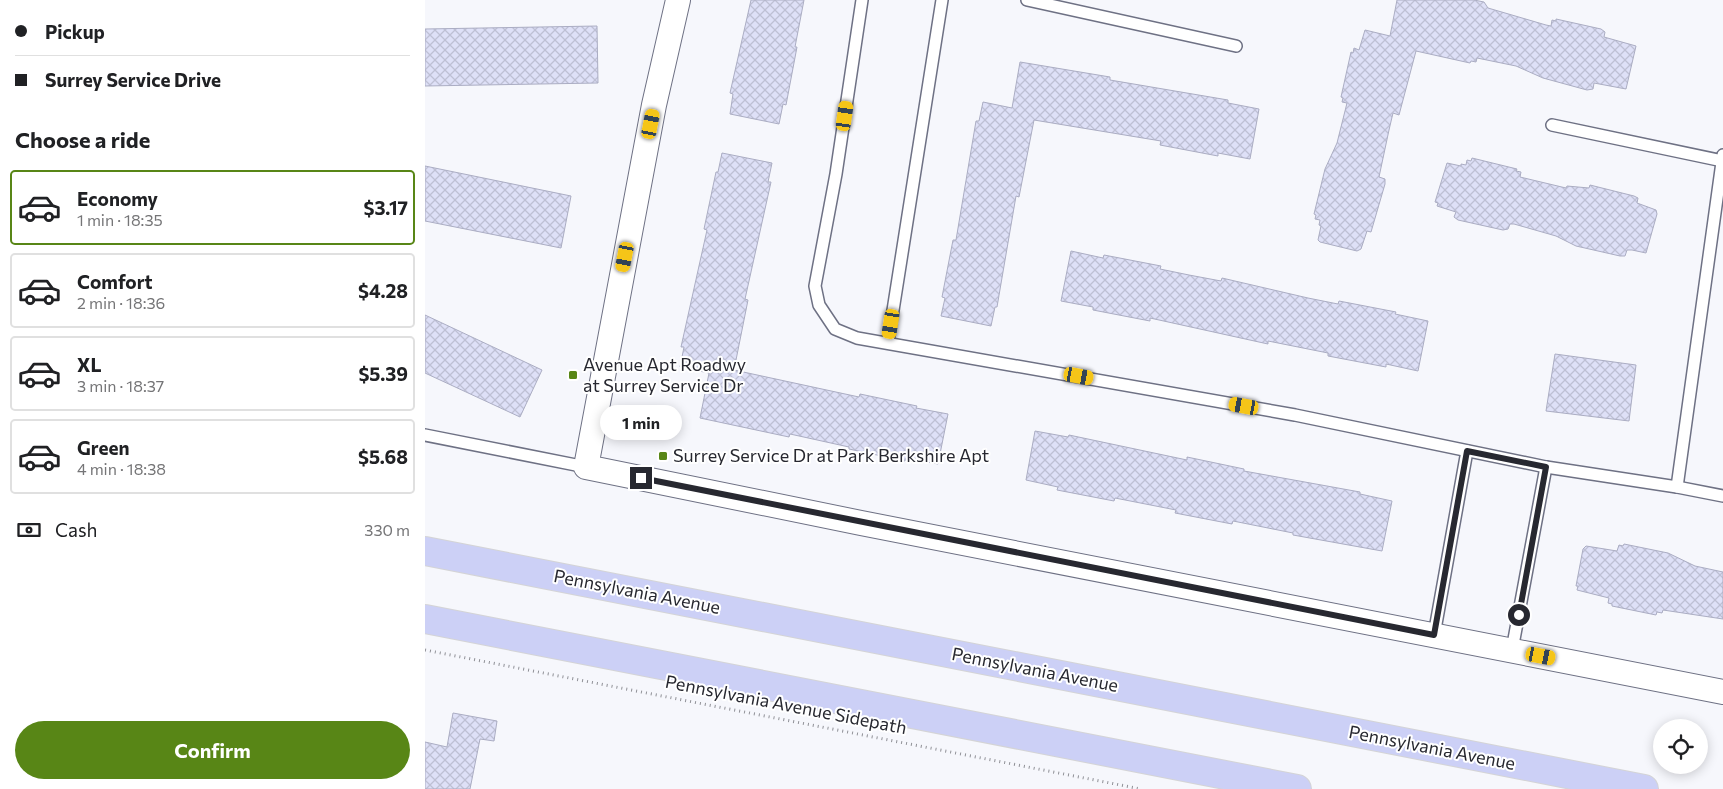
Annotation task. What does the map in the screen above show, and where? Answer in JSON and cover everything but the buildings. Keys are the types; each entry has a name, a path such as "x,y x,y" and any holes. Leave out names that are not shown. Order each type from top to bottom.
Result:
{"highway":[{"name":"Pennsylvania Avenue","path":"425,551 1644,789"},
{"path":"425,619 1297,789"}],"street":[{"path":"678,0 654,105 586,467 861,523 1723,692"}],"lane":[{"path":"862,0 836,174 815,286 819,305 835,329 857,338 1295,415 1546,467 1723,496"},
{"path":"888,342 942,0"},
{"path":"1027,0 1236,46"},
{"path":"1552,125 1723,159 1677,487"},
{"path":"425,435 586,467"},
{"path":"1434,635 1467,451"},
{"path":"1512,650 1546,467"}],"path":[{"name":"Pennsylvania Avenue Sidepath","path":"425,650 1141,789"}],"place":[{"name":"Avenue Apt Roadwy at Surrey Service Dr","path":"573,375"},
{"name":"Surrey Service Dr at Park Berkshire Apt","path":"663,456"}],"route":[{"path":"641,478 1434,635 1467,451 1546,467 1519,615"}]}
